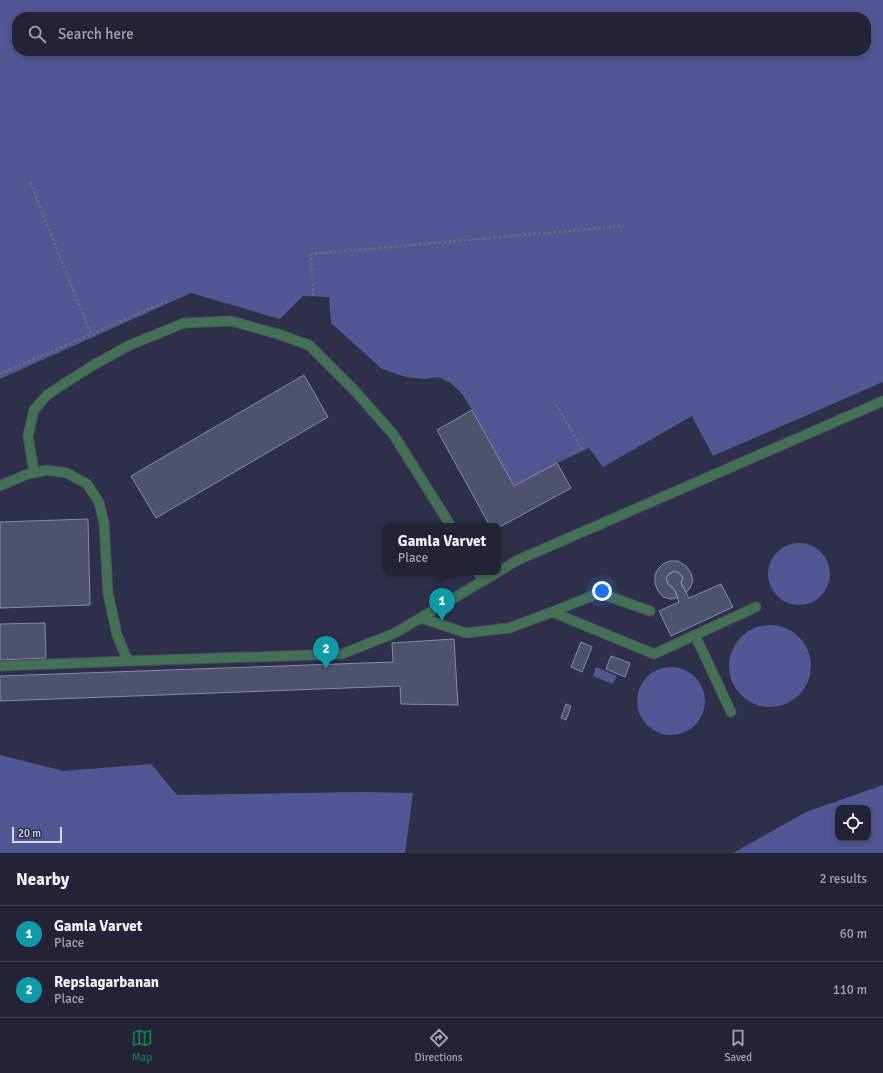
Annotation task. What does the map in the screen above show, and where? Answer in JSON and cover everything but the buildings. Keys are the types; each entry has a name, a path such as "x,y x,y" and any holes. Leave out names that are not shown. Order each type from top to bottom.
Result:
{"lane":[{"path":"34,472 28,436 34,410 48,394 90,367 130,345 184,323 232,321 278,334 309,345 355,391 394,434 449,523"},
{"path":"501,570 518,560 883,401"},
{"path":"0,486 28,474 47,470 67,473 87,484 99,502 104,523 108,593 116,635 128,661"},
{"path":"480,575 483,581"},
{"path":"0,666 342,654 395,633 493,575"},
{"path":"421,618 466,632 509,628 599,593 650,611"},
{"path":"552,612 654,654 756,607"},
{"path":"695,635 731,712"}],"path":[{"path":"30,182 91,334"},
{"path":"313,296 311,254 624,226"},
{"path":"0,374 167,301"},
{"path":"556,404 584,451"}],"water":[{"path":"0,0 883,0 883,382 713,456 692,416 603,467 589,448 514,486 462,394 452,384 439,377 424,379 406,377 382,369 331,323 329,297 303,296 280,319 191,293 0,379"},
{"path":"799,543 811,546 821,552 827,562 830,574 827,586 821,596 811,602 799,605 787,602 777,596 771,586 768,574 771,562 777,552 787,546"},
{"path":"770,625 786,628 799,637 808,650 811,666 808,682 799,695 786,704 770,707 754,704 741,695 732,682 729,666 732,650 741,637 754,628"},
{"path":"596,667 617,676 613,684 593,676"},
{"path":"671,667 684,669 695,677 703,688 705,701 703,714 695,725 684,733 671,735 658,733 647,725 639,714 637,701 639,688 647,677 658,669"},
{"path":"0,755 63,771 151,764 177,795 364,792 413,793 405,853 0,853"},
{"path":"883,785 883,853 733,853 806,812"}],"place":[{"name":"Gamla Varvet","path":"442,621"},
{"name":"Repslagarbanan","path":"326,669"}]}
